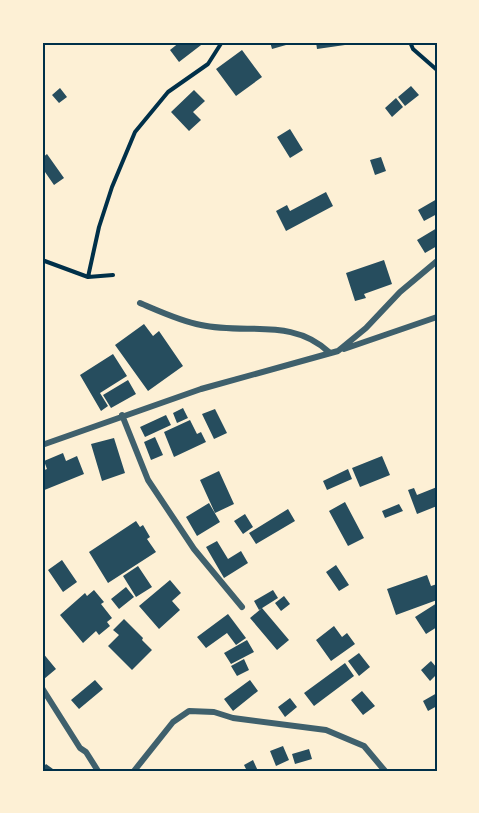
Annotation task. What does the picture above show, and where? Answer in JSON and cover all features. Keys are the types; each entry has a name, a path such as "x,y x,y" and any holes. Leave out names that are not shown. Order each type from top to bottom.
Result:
{"street":[{"path":"338,351 366,328 400,292 437,261"},
{"path":"140,303 201,325 282,329 319,344 330,353"},
{"path":"42,445 201,389 338,351 437,317"},
{"path":"122,415 148,480 194,549 242,607"},
{"path":"42,688 80,748 86,752 98,771"},
{"path":"134,771 173,723 189,711 214,712 234,718 326,730 364,746 385,771"}],"path":[{"path":"87,277 99,227 112,187 135,132 168,92 208,64 222,42"},
{"path":"410,42 413,49 437,70"},
{"path":"42,260 87,277 113,275"}],"building":[{"path":"180,42 205,42 179,62 170,50"},
{"path":"270,42 293,42 293,43 272,49"},
{"path":"316,42 344,42 345,45 317,49"},
{"path":"242,50 262,77 236,96 216,69"},
{"path":"411,86 419,95 405,106 398,97"},
{"path":"60,88 67,97 59,103 52,95"},
{"path":"194,90 205,101 193,112 201,120 189,131 171,112"},
{"path":"396,98 403,107 392,117 385,108"},
{"path":"290,129 303,150 290,158 277,137"},
{"path":"47,154 64,178 54,185 45,172 42,174 42,158"},
{"path":"381,157 386,171 375,175 370,160"},
{"path":"326,192 333,206 286,231 276,211 287,205 290,211"},
{"path":"437,199 437,214 424,221 418,210"},
{"path":"437,228 437,246 425,253 417,240"},
{"path":"384,260 392,284 364,294 366,298 355,301 346,273"},
{"path":"144,324 153,336 159,331 183,366 148,391 115,345"},
{"path":"113,354 127,376 100,393 108,406 101,411 80,375"},
{"path":"128,380 136,394 111,408 103,395"},
{"path":"183,408 188,418 177,423 173,413"},
{"path":"215,409 227,433 214,439 202,414"},
{"path":"166,415 171,425 145,437 140,427"},
{"path":"190,420 197,434 201,432 206,442 174,457 164,432"},
{"path":"155,437 163,455 151,460 144,442"},
{"path":"114,438 125,473 102,481 91,444"},
{"path":"63,453 66,461 77,456 84,474 42,491 42,471 47,469 44,461"},
{"path":"382,456 390,475 360,487 352,468"},
{"path":"348,469 352,479 327,490 323,481"},
{"path":"219,471 234,504 215,513 200,480"},
{"path":"437,487 437,506 417,514 408,490 414,488 417,495"},
{"path":"345,502 364,538 348,546 329,511"},
{"path":"209,503 220,522 197,536 186,517"},
{"path":"399,504 403,511 385,518 382,511"},
{"path":"288,509 295,521 256,544 249,533"},
{"path":"245,514 253,527 243,534 234,521"},
{"path":"136,521 140,527 143,525 150,537 147,539 156,552 108,583 89,552"},
{"path":"217,541 228,559 241,551 248,563 224,578 206,547"},
{"path":"62,560 77,582 63,592 48,570"},
{"path":"336,565 349,585 339,591 326,572"},
{"path":"138,566 152,587 136,597 123,576"},
{"path":"427,575 431,586 437,584 437,600 396,615 387,589"},
{"path":"170,580 181,593 172,601 180,610 159,629 139,606"},
{"path":"126,587 134,597 119,609 111,599"},
{"path":"94,590 104,602 101,604 112,618 107,622 110,626 99,635 96,631 83,643 60,615 85,593 87,596"},
{"path":"273,590 278,598 259,610 254,601"},
{"path":"284,596 290,604 281,611 275,603"},
{"path":"437,603 437,627 426,634 415,617"},
{"path":"262,608 289,640 277,650 250,618"},
{"path":"228,614 246,638 236,645 227,633 206,648 197,637"},
{"path":"124,619 152,650 132,670 108,646 119,635 113,630"},
{"path":"334,626 342,637 347,633 355,644 331,661 316,640"},
{"path":"247,640 254,652 231,664 224,653"},
{"path":"42,652 56,669 44,679 42,677"},
{"path":"359,653 370,667 359,676 348,661"},
{"path":"244,659 249,670 237,676 231,666"},
{"path":"431,661 437,668 437,674 430,681 421,670"},
{"path":"345,663 354,676 314,706 304,693"},
{"path":"95,680 103,689 79,709 71,700"},
{"path":"250,680 258,691 233,711 224,699"},
{"path":"362,691 375,706 363,715 351,700"},
{"path":"437,693 437,706 428,711 423,701"},
{"path":"290,698 297,707 285,717 278,707"},
{"path":"283,746 289,760 276,766 270,751"},
{"path":"309,749 312,759 295,764 292,754"},
{"path":"253,760 258,771 247,771 244,765"},
{"path":"46,764 53,769 51,771 42,769"}]}
